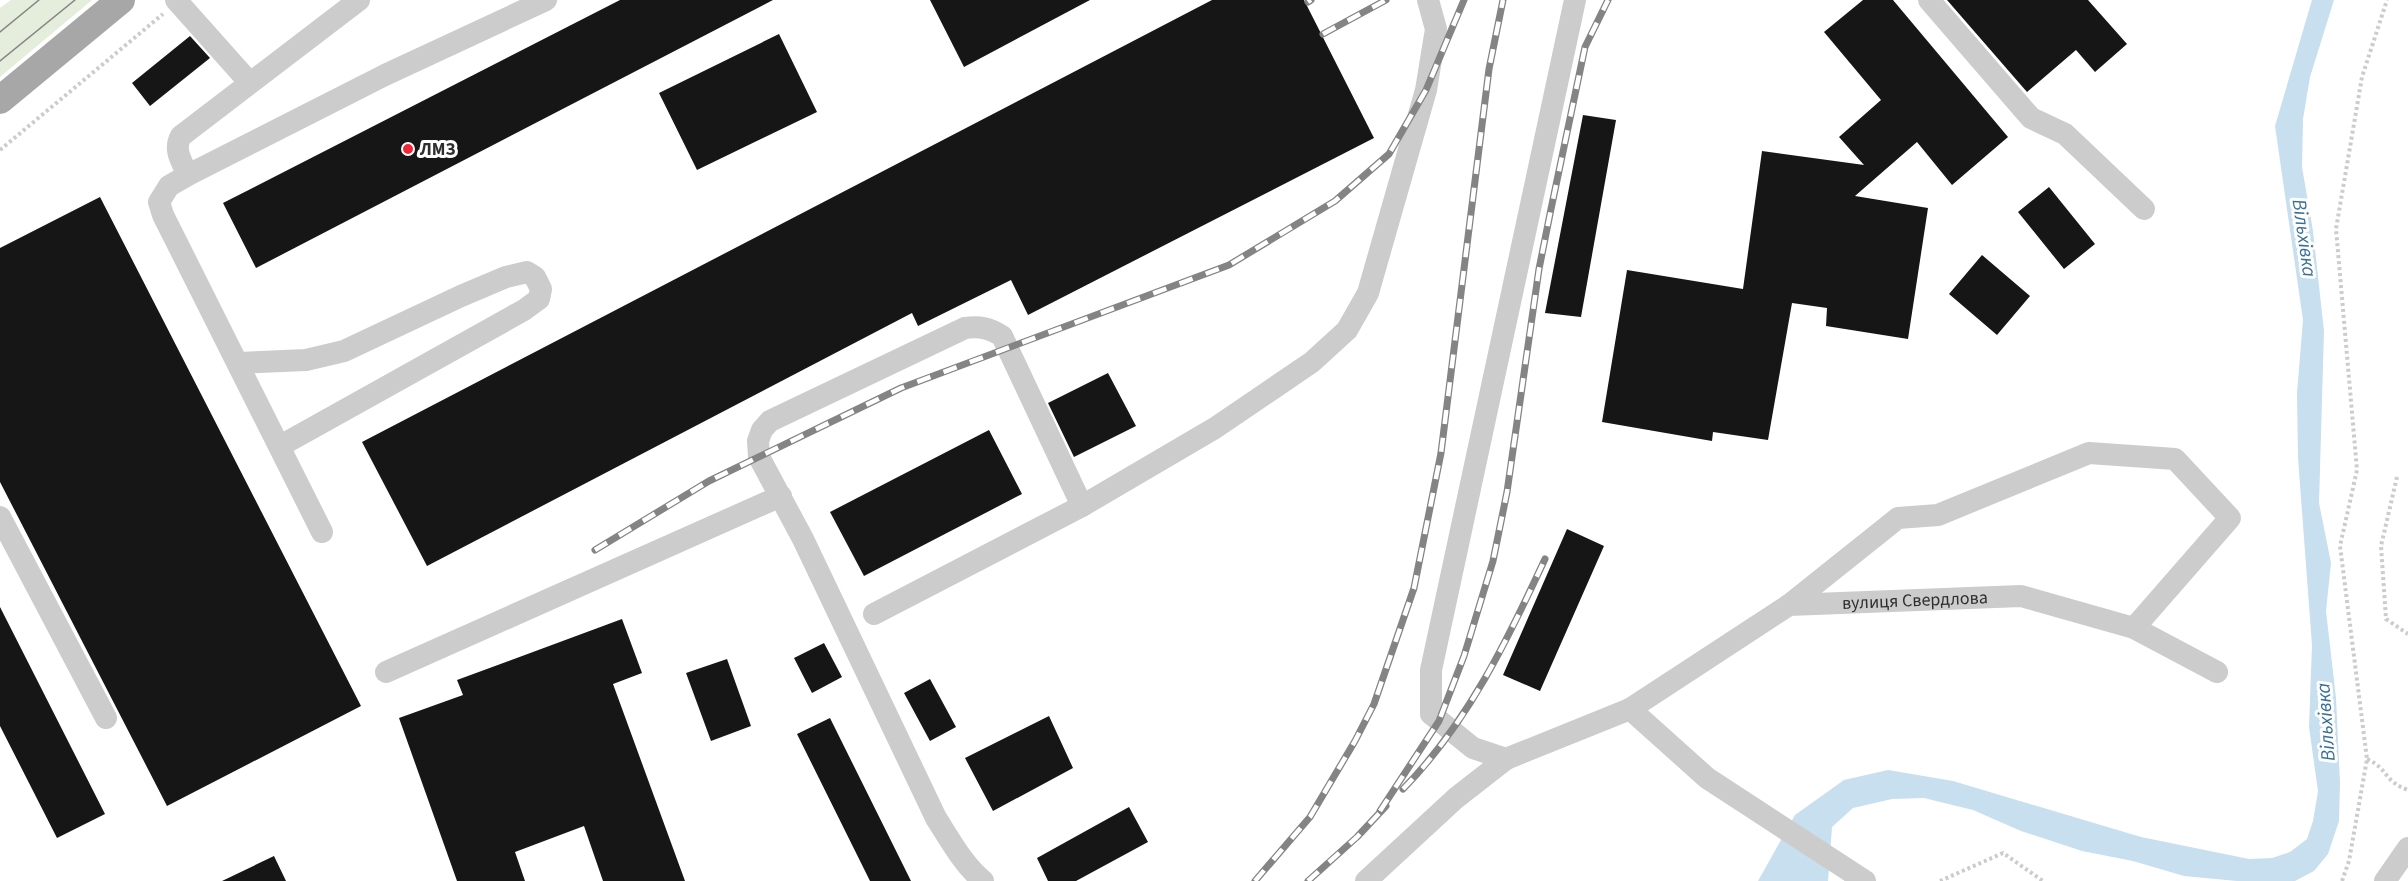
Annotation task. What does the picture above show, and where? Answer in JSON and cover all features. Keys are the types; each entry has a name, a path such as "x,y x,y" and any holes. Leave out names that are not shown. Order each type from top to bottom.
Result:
{"main road":[{"path":"0,100 121,0"}],"street":[{"path":"188,175 178,153 177,143 181,136 359,0"},
{"path":"322,532 163,215 159,202 169,186 188,175 385,75 546,0"},
{"path":"874,614 1082,506 1264,397 1312,363 1347,330 1368,293 1426,90 1436,30 1428,0"},
{"path":"1506,759 1473,748 1431,714 1431,670 1575,0"},
{"path":"1929,0 2031,118 2065,134 2144,209"},
{"path":"177,1 249,82"},
{"path":"238,363 306,360 344,351 479,288 527,272 535,277 541,289 539,299 524,310 280,446"},
{"path":"983,881 962,858 936,818 781,496 759,457 758,441 762,430 770,421 965,328 979,326 992,329 1002,336 1082,506"},
{"path":"1898,518 1938,515 2089,453 2175,459 2230,518 2134,628"},
{"path":"386,672 781,496"},
{"path":"1366,881 1456,798 1506,759 1630,709 1789,604 1898,518 1936,498"},
{"path":"0,517 106,718"},
{"name":"вулиця Свердлова","path":"1789,604 2021,596 2134,628 2217,672"},
{"path":"1630,709 1707,778 1865,881"},
{"path":"2385,881 2408,848"}],"path":[{"path":"2342,881 2349,861 2367,759 2340,546 2357,470 2336,229 2362,77 2387,0"},
{"path":"0,150 177,1"},
{"path":"2397,477 2381,546 2386,619 2408,634"},
{"path":"2367,759 2380,765 2392,784 2408,790"},
{"path":"1940,881 2003,853 2043,881"}],"green space":[{"path":"11,0 92,0 0,77 0,8"}],"water":[{"name":"Вільхівка","path":"2312,0 2334,0 2310,77 2303,119 2302,167 2313,231 2324,331 2319,503 2331,563 2326,611 2336,698 2340,783 2339,821 2328,854 2314,871 2295,881 2237,881 2184,876 2133,861 2082,851 2021,831 1973,810 1924,798 1892,799 1853,808 1832,827 1828,881 1758,881 1795,815 1844,780 1888,770 1953,781 2141,837 2249,859 2272,858 2290,852 2307,839 2313,821 2318,791 2309,727 2312,645 2298,458 2297,393 2303,320 2275,126"}],"building":[{"name":"ЛМЗ","path":"620,0 773,0 256,268 223,203"},
{"path":"930,0 1090,0 964,67"},
{"path":"1212,0 1304,0 1374,138 1028,315 1011,280 918,326 912,313 427,566 362,442"},
{"path":"1863,0 1893,0 2008,137 1952,185 1917,142 1855,196 1928,208 1908,339 1826,326 1827,308 1792,303 1768,440 1713,432 1712,441 1602,422 1627,270 1743,289 1762,151 1864,165 1839,137 1881,100 1824,32"},
{"path":"1947,0 2088,0 2127,44 2095,72 2076,50 2027,92"},
{"path":"779,34 817,112 697,170 659,93"},
{"path":"190,36 210,58 150,106 132,83"},
{"path":"1583,115 1616,120 1581,317 1545,313"},
{"path":"2049,187 2095,244 2064,269 2018,212"},
{"path":"100,197 361,706 167,806 0,482 0,248"},
{"path":"1982,255 2030,296 1997,335 1949,294"},
{"path":"1108,373 1136,426 1074,457 1048,403"},
{"path":"989,430 1022,494 864,576 830,512"},
{"path":"1567,529 1604,546 1540,691 1503,675"},
{"path":"0,607 105,814 57,838 0,726"},
{"path":"622,619 642,673 613,684 685,881 603,881 584,826 515,852 525,881 457,881 399,718 463,695 457,680"},
{"path":"824,643 842,677 812,693 794,658"},
{"path":"727,659 751,726 711,741 686,673"},
{"path":"930,679 956,727 930,741 904,693"},
{"path":"1049,716 1073,768 993,811 965,758"},
{"path":"830,718 911,881 870,881 797,734"},
{"path":"1129,807 1148,842 1076,881 1048,881 1037,858"},
{"path":"274,856 286,881 222,881"}],"tram line":[{"path":"0,32 39,0"},
{"path":"0,61 75,0"}],"railway":[{"path":"1323,34 1386,0"},
{"path":"595,550 709,481 901,388 1229,265 1335,201 1389,154 1426,90 1464,0"},
{"path":"1255,881 1310,817 1355,741 1374,704 1414,588 1441,453 1489,69 1503,0"},
{"path":"1380,811 1439,721 1464,656 1493,561 1507,492 1539,269 1551,209 1585,47 1608,0"},
{"path":"1403,789 1447,737 1484,680 1545,559"},
{"path":"1308,881 1357,837 1386,806"}],"place":[{"name":"ЛМЗ","path":"408,149"}]}
